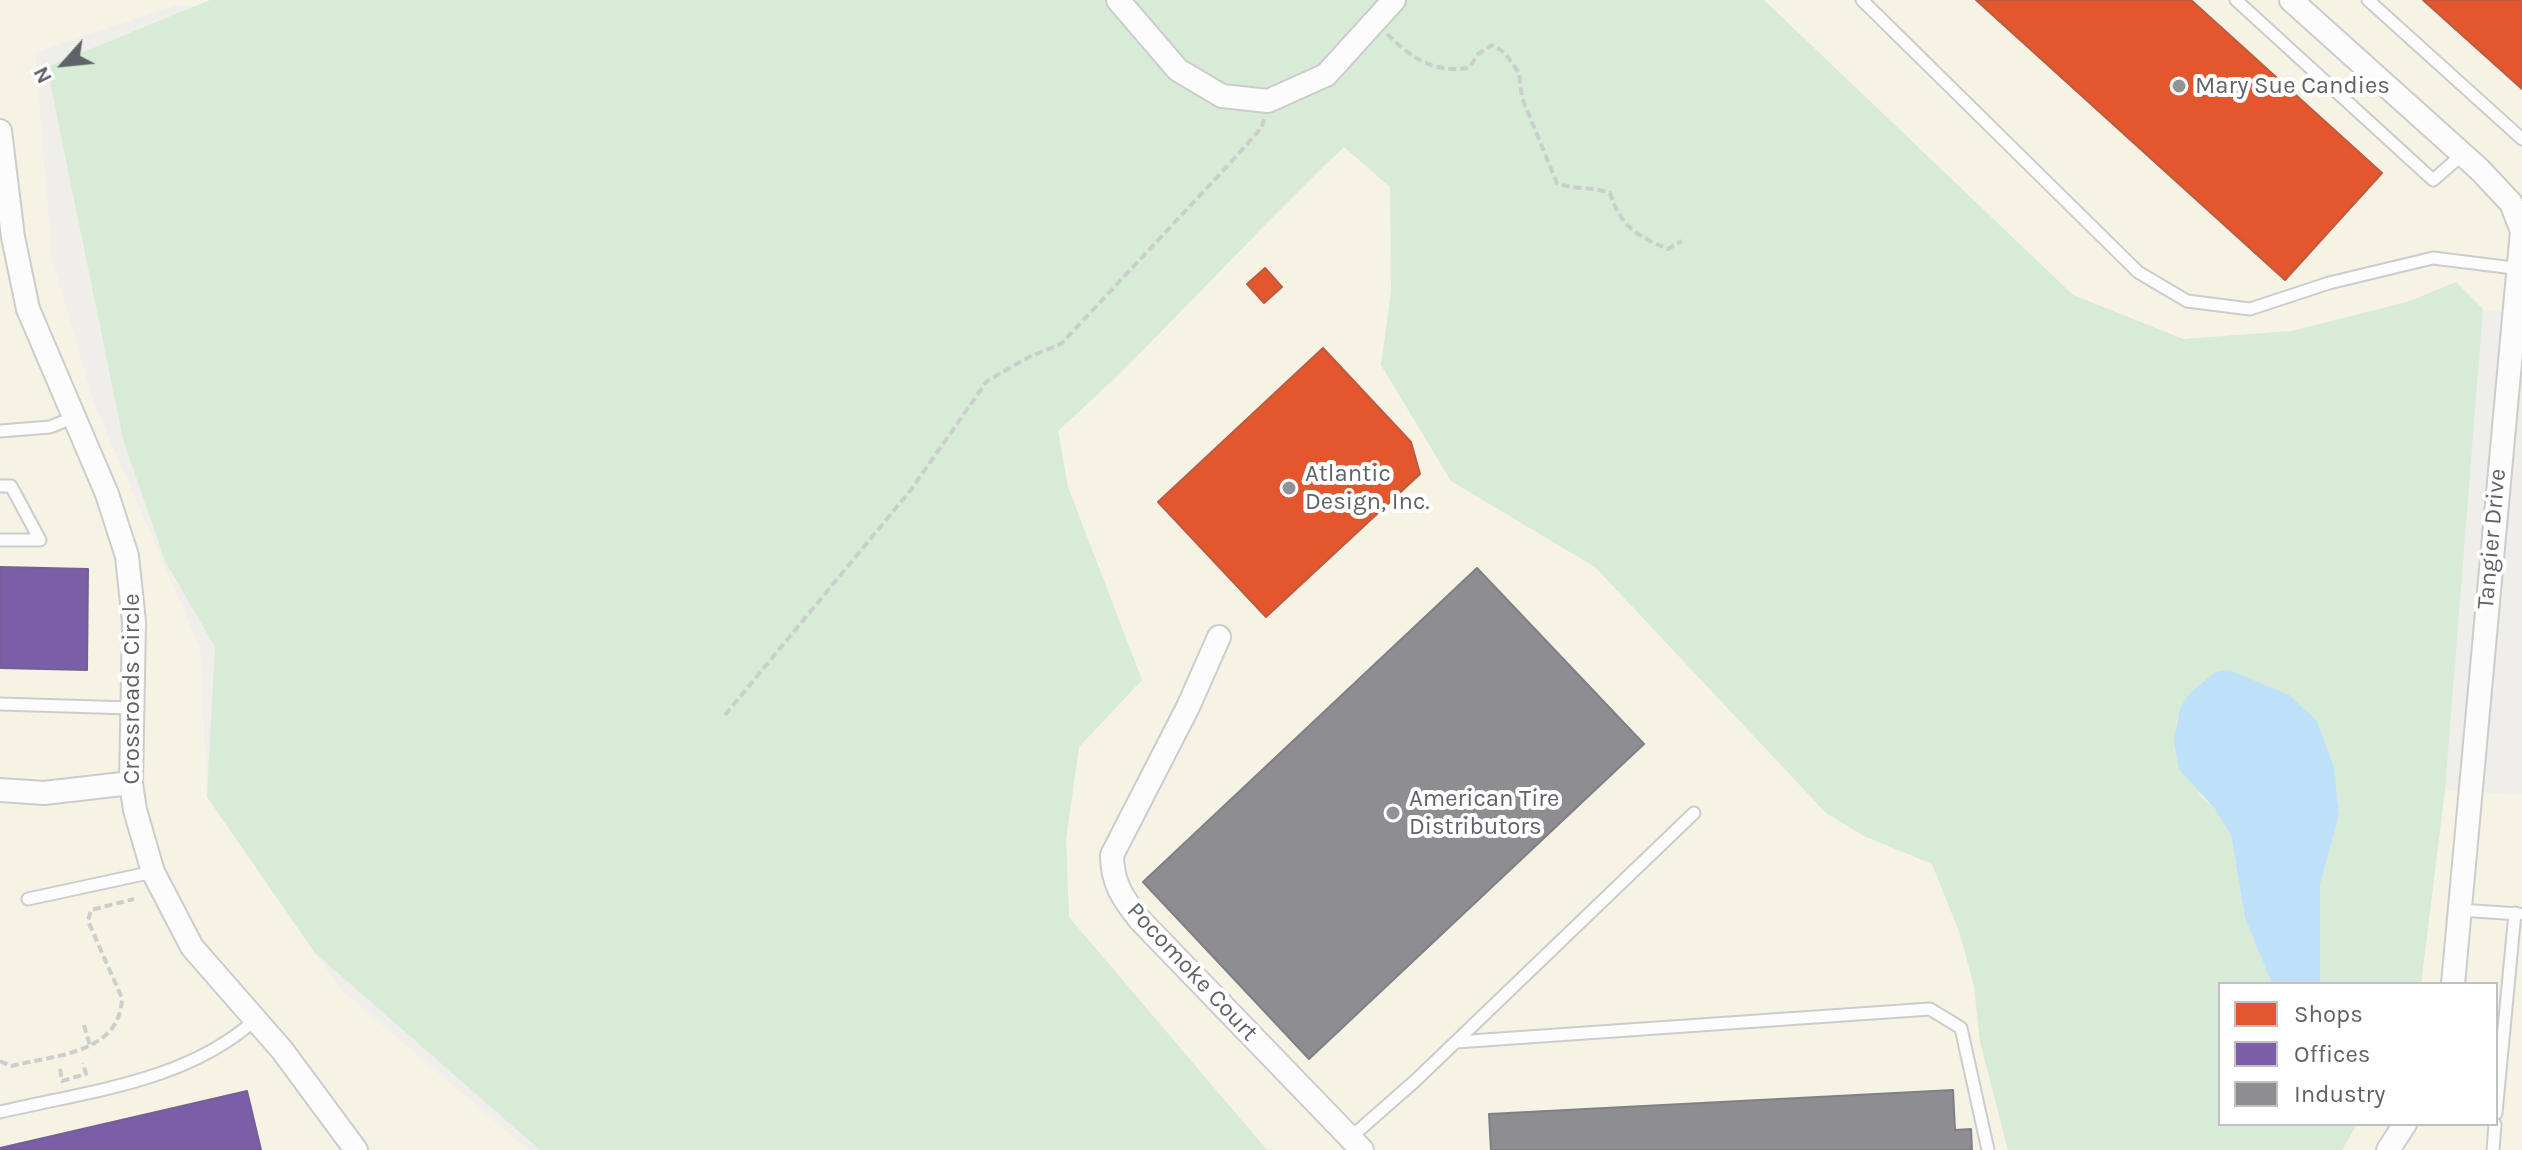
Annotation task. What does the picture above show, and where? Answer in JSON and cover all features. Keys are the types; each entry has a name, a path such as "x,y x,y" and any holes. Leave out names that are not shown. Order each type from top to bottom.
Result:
{"street":[{"path":"1118,0 1178,70 1222,96 1268,101 1326,75 1394,0"},
{"name":"Tangier Drive","path":"2292,0 2463,154 2511,203 2522,231 2453,982"},
{"name":"Crossroads Circle","path":"0,131 13,237 28,309 107,494 127,556 134,622 131,783 135,810 153,872 162,896 192,947 310,1085 356,1150"},
{"name":"Pocomoke Court","path":"1219,637 1188,707 1112,855 1116,887 1140,920 1356,1144"},
{"path":"0,790 44,793 131,783"},
{"path":"2388,1150 2404,1126"}],"lane":[{"path":"1862,0 2138,272 2187,301 2250,309 2329,283 2433,258 2519,268"},
{"path":"2236,0 2433,180 2463,154"},
{"path":"2376,2 2522,139"},
{"path":"0,431 50,427 72,418"},
{"path":"0,486 11,486 40,540 0,540"},
{"path":"0,704 131,708"},
{"path":"1356,1144 1456,1042 1694,813"},
{"path":"28,899 153,872"},
{"path":"2460,910 2518,914 2498,1095"},
{"path":"1456,1042 1930,1009 1961,1028 1988,1150"},
{"path":"0,1112 178,1070 232,1040 256,1019"},
{"path":"2493,1150 2495,1126"}],"path":[{"path":"1374,22 1406,53 1444,71 1469,68 1478,54 1492,45 1505,53 1519,73 1522,98 1557,183 1567,187 1588,185 1610,193 1617,216 1633,234 1668,249 1682,241"},
{"path":"725,715 910,491 987,381 1029,357 1061,344 1262,127 1268,101"},
{"path":"0,1061 11,1066 90,1046 112,1032 118,1023 122,998 91,934 88,921 91,910 134,899"},
{"path":"84,1025 90,1046"},
{"path":"60,1069 62,1081 86,1074 83,1063"}],"shaded area":[{"path":"0,0 245,0 241,8 175,5 35,52 52,259 94,403 200,648 207,797 341,990 528,1150 0,1150"},
{"path":"1764,0 2522,0 2522,315 2483,309 2456,282 2410,301 2292,331 2183,339 2073,295"},
{"path":"1344,146 1390,187 1391,292 1381,365 1451,481 1595,567 1826,813 1864,836 1932,864 1960,934 1974,986 1980,1042 2008,1150 1267,1150 1069,917 1066,839 1079,747 1142,680 1068,486 1058,431 1120,375 1275,212"},
{"path":"2445,790 2522,795 2522,1150 2342,1150 2356,1126 2498,1126 2498,982 2421,982"}],"green space":[{"path":"210,0 1764,0 2073,295 2183,339 2292,331 2410,301 2456,282 2483,309 2445,790 2421,982 2320,982 2320,885 2339,815 2334,767 2317,721 2189,694 2176,722 2200,796 2215,809 2231,835 2245,918 2271,982 2218,982 2218,1126 2356,1126 2342,1150 2008,1150 1980,1042 1974,986 1960,934 1932,864 1864,836 1826,813 1595,567 1451,481 1381,365 1391,292 1390,187 1344,147 1131,362 1058,431 1068,487 1142,680 1079,747 1066,839 1069,917 1267,1150 540,1150 315,953 207,797 215,647 165,561 123,439 47,67"}],"water":[{"path":"2229,670 2289,695 2317,721 2334,767 2339,815 2320,885 2320,982 2271,982 2245,918 2231,835 2215,809 2179,769 2174,741 2180,708 2189,694 2215,672"}],"building: Shops":[{"name":"Mary Sue Candies","path":"1976,0 2191,0 2382,173 2285,280"},
{"path":"2423,0 2522,0 2522,89"},
{"path":"1265,268 1282,287 1264,303 1247,284"},
{"name":"Atlantic Design, Inc.","path":"1323,348 1411,442 1420,474 1266,617 1158,502"}],"building: Offices":[{"path":"0,567 88,569 87,670 0,668"},
{"path":"247,1091 261,1150 0,1150 0,1148"}],"building: Industry":[{"name":"American Tire Distributors","path":"1477,568 1644,744 1309,1059 1143,882"},
{"path":"1953,1090 1955,1130 1971,1129 1972,1150 1491,1150 1489,1114"}],"place":[{"name":"Mary Sue Candies","path":"2179,86"},
{"name":"Atlantic Design, Inc.","path":"1289,488"},
{"name":"American Tire Distributors","path":"1393,813"}]}
